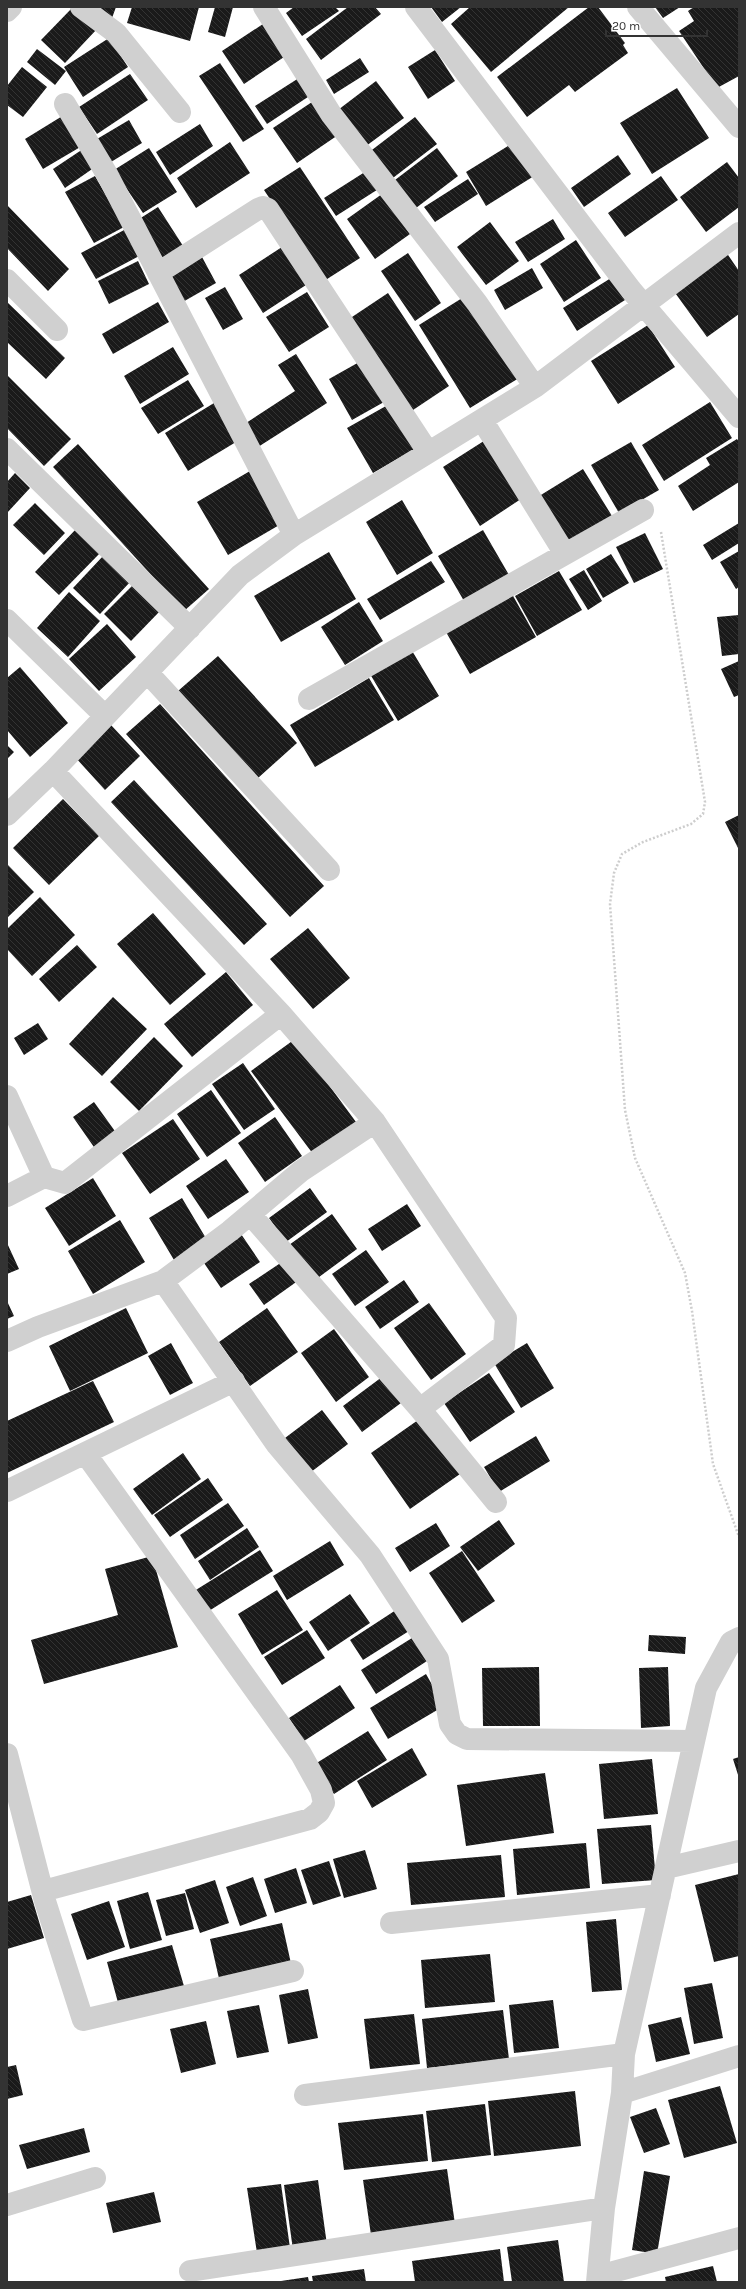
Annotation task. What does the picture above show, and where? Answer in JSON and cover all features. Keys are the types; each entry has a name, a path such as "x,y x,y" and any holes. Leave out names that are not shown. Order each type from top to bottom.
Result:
{"street":[{"path":"7,11 11,7"},
{"path":"81,7 116,33 180,112"},
{"path":"264,7 331,114 477,303 535,387"},
{"path":"416,7 644,306 739,417"},
{"path":"638,7 739,127"},
{"path":"65,104 108,176 294,535"},
{"path":"158,273 258,209 264,207 268,210 428,452"},
{"path":"7,814 53,771 240,575 294,535 535,387 739,233"},
{"path":"7,280 57,330"},
{"path":"482,420 565,554"},
{"path":"7,449 190,628"},
{"path":"309,698 643,510"},
{"path":"7,620 105,716"},
{"path":"147,672 329,870"},
{"path":"53,771 280,1014 375,1122 506,1318 504,1345 420,1409"},
{"path":"7,1196 44,1177 65,1183 280,1014"},
{"path":"7,1096 44,1177"},
{"path":"7,1342 38,1327 163,1282 250,1214 301,1171 375,1122"},
{"path":"250,1214 420,1409 496,1502"},
{"path":"163,1282 234,1381 277,1445 370,1555 438,1659 450,1724 457,1734 467,1739 694,1741"},
{"path":"7,1491 234,1381"},
{"path":"43,1891 310,1819 319,1812 324,1803 321,1790 301,1754 85,1453"},
{"path":"739,1638 731,1642 706,1688 624,2054 622,2093 604,2208 597,2279 739,2238"},
{"path":"7,1754 43,1891 83,2020 293,1971"},
{"path":"666,1868 739,1851"},
{"path":"391,1923 660,1894"},
{"path":"305,2095 624,2054"},
{"path":"622,2093 739,2056"},
{"path":"7,2205 95,2178"},
{"path":"190,2272 604,2208"}],"path":[{"path":"643,510 653,515 664,539 705,802 703,814 691,824 642,842 622,854 614,873 610,904 625,1110 635,1158 685,1273 692,1311 713,1464 739,1536"}],"building":[{"path":"73,7 97,29 65,63 41,40"},
{"path":"99,7 116,7 112,18"},
{"path":"132,7 199,7 190,41 127,23"},
{"path":"215,7 233,7 225,37 208,32"},
{"path":"294,7 335,7 339,11 302,36 286,13"},
{"path":"348,7 375,7 381,14 321,60 306,39"},
{"path":"431,7 461,7 442,22"},
{"path":"470,7 569,7 491,72 451,24"},
{"path":"589,7 598,7 625,43 623,45 628,53 575,92 569,85 527,117 497,77"},
{"path":"655,7 680,7 663,18"},
{"path":"694,7 739,7 739,76 717,88 679,31 694,21 688,11"},
{"path":"266,22 287,55 244,84 222,51"},
{"path":"109,38 128,67 83,97 64,67"},
{"path":"37,49 66,71 55,85 27,62"},
{"path":"435,50 455,81 428,99 408,67"},
{"path":"360,58 369,72 334,94 326,80"},
{"path":"220,63 264,129 243,142 199,76"},
{"path":"22,67 47,87 23,117 7,105 7,86"},
{"path":"130,74 148,100 97,134 79,107"},
{"path":"302,76 314,93 267,124 255,106"},
{"path":"376,81 404,118 362,149 334,113"},
{"path":"677,88 709,138 652,174 620,123"},
{"path":"318,98 341,133 297,163 273,128"},
{"path":"64,115 82,146 43,169 25,139"},
{"path":"415,117 437,144 389,181 368,153"},
{"path":"129,120 142,143 111,162 97,139"},
{"path":"200,124 213,146 170,175 156,152"},
{"path":"230,142 250,173 196,208 177,178"},
{"path":"513,143 534,176 486,206 466,172"},
{"path":"149,148 177,192 143,213 114,170"},
{"path":"437,148 458,176 416,208 395,180"},
{"path":"83,149 95,167 65,188 53,169"},
{"path":"618,155 631,174 584,207 571,188"},
{"path":"727,162 739,178 739,207 706,232 680,197"},
{"path":"300,167 360,258 324,281 264,190"},
{"path":"368,170 380,188 336,216 324,198"},
{"path":"95,176 124,227 94,243 65,192"},
{"path":"661,176 678,200 625,237 608,213"},
{"path":"468,179 478,194 435,222 424,207"},
{"path":"382,194 410,234 375,259 347,219"},
{"path":"7,205 69,269 48,291 7,248"},
{"path":"158,207 185,249 162,264 136,221"},
{"path":"553,219 565,239 528,262 515,242"},
{"path":"490,222 519,261 486,285 457,247"},
{"path":"126,229 141,255 96,279 81,253"},
{"path":"576,240 601,278 564,302 540,264"},
{"path":"282,247 306,285 263,313 239,275"},
{"path":"726,252 739,271 739,314 707,337 673,290"},
{"path":"408,253 441,303 415,321 381,271"},
{"path":"202,257 216,283 181,303 166,277"},
{"path":"138,261 149,284 109,304 98,281"},
{"path":"532,268 543,288 505,310 494,290"},
{"path":"611,278 625,300 577,331 563,308"},
{"path":"225,287 243,319 223,330 205,298"},
{"path":"307,292 329,327 289,352 266,317"},
{"path":"388,293 449,386 407,414 346,321"},
{"path":"467,295 519,378 470,408 419,325"},
{"path":"7,302 65,358 46,379 7,342"},
{"path":"158,302 169,322 113,354 102,334"},
{"path":"648,325 675,367 618,404 591,361"},
{"path":"173,347 189,374 140,404 124,376"},
{"path":"296,354 327,403 258,447 243,425 295,391 278,365"},
{"path":"361,361 384,402 352,420 329,379"},
{"path":"7,375 71,439 44,466 7,428"},
{"path":"188,380 204,406 158,434 141,408"},
{"path":"393,402 418,447 373,473 347,428"},
{"path":"710,402 732,438 664,481 642,445"},
{"path":"214,403 236,442 188,471 165,433"},
{"path":"487,439 524,497 480,526 443,467"},
{"path":"737,439 739,442 739,482 693,511 678,486 710,465 706,458"},
{"path":"631,442 659,490 619,513 591,465"},
{"path":"78,444 209,589 184,611 53,467"},
{"path":"583,469 612,516 566,545 536,498"},
{"path":"250,471 281,524 228,555 197,502"},
{"path":"15,473 30,488 7,513 7,482"},
{"path":"402,500 433,553 397,575 366,522"},
{"path":"35,503 65,533 44,555 13,525"},
{"path":"739,523 739,543 712,560 703,545"},
{"path":"77,528 101,552 59,595 35,572"},
{"path":"483,530 509,575 464,601 438,556"},
{"path":"645,533 663,569 634,583 616,547"},
{"path":"739,551 739,587 736,589 720,562"},
{"path":"329,552 356,599 281,642 254,596"},
{"path":"611,554 629,583 603,598 586,569"},
{"path":"104,555 131,581 100,614 73,588"},
{"path":"431,561 445,582 380,620 367,599"},
{"path":"584,570 602,601 588,610 569,579"},
{"path":"559,571 582,610 537,636 515,596"},
{"path":"134,584 160,611 131,641 104,614"},
{"path":"69,592 100,621 68,657 37,628"},
{"path":"512,594 536,637 470,674 446,632"},
{"path":"359,602 383,641 345,665 321,627"},
{"path":"739,615 739,654 722,656 717,617"},
{"path":"107,624 136,657 99,691 69,659"},
{"path":"411,649 439,696 398,721 370,674"},
{"path":"218,656 297,743 258,778 178,691"},
{"path":"739,661 739,695 734,697 721,669"},
{"path":"20,667 68,723 30,757 7,730 7,678"},
{"path":"369,678 394,720 315,767 290,725"},
{"path":"160,704 324,886 290,917 126,734"},
{"path":"110,724 140,756 105,790 75,757"},
{"path":"7,745 14,752 7,759"},
{"path":"134,780 267,924 244,945 111,802"},
{"path":"63,799 99,836 49,885 13,848"},
{"path":"739,815 739,850 725,822"},
{"path":"7,864 34,892 7,918"},
{"path":"40,897 75,935 32,976 7,949 7,929"},
{"path":"153,913 206,974 170,1005 117,944"},
{"path":"308,928 350,978 313,1009 270,959"},
{"path":"77,945 97,967 59,1002 39,979"},
{"path":"226,972 253,1005 192,1057 164,1024"},
{"path":"113,997 147,1029 102,1076 69,1044"},
{"path":"38,1023 48,1039 24,1055 14,1038"},
{"path":"154,1037 183,1066 139,1111 110,1082"},
{"path":"295,1039 356,1122 313,1154 251,1071"},
{"path":"243,1063 275,1109 244,1130 212,1084"},
{"path":"211,1090 241,1133 207,1157 177,1114"},
{"path":"94,1102 117,1134 96,1150 73,1117"},
{"path":"275,1117 302,1156 265,1182 238,1143"},
{"path":"173,1119 200,1159 150,1194 122,1153"},
{"path":"226,1159 249,1192 208,1219 186,1186"},
{"path":"93,1178 116,1216 69,1246 45,1208"},
{"path":"310,1188 327,1212 286,1242 269,1218"},
{"path":"182,1198 207,1240 174,1260 149,1218"},
{"path":"407,1204 421,1226 382,1251 368,1229"},
{"path":"332,1214 357,1249 315,1280 289,1245"},
{"path":"120,1220 145,1262 93,1294 68,1251"},
{"path":"241,1234 260,1262 221,1288 202,1260"},
{"path":"7,1243 19,1269 7,1274"},
{"path":"366,1250 389,1282 355,1306 332,1274"},
{"path":"285,1260 299,1280 264,1305 249,1284"},
{"path":"404,1280 419,1302 380,1329 365,1307"},
{"path":"7,1301 14,1316 7,1319"},
{"path":"429,1303 466,1354 431,1380 394,1328"},
{"path":"126,1308 148,1353 70,1391 49,1346"},
{"path":"267,1308 298,1352 250,1386 219,1342"},
{"path":"334,1329 369,1377 336,1402 301,1353"},
{"path":"171,1343 193,1383 170,1395 148,1356"},
{"path":"527,1343 554,1388 521,1408 494,1363"},
{"path":"489,1373 515,1412 470,1442 444,1403"},
{"path":"382,1377 401,1403 362,1432 343,1406"},
{"path":"93,1381 114,1422 7,1473 7,1421"},
{"path":"322,1410 348,1444 311,1472 285,1438"},
{"path":"421,1418 460,1474 410,1509 371,1453"},
{"path":"536,1436 550,1461 499,1492 484,1467"},
{"path":"183,1453 201,1479 152,1515 133,1489"},
{"path":"208,1478 223,1500 170,1537 154,1515"},
{"path":"228,1503 244,1526 195,1559 180,1535"},
{"path":"499,1520 515,1544 478,1571 460,1547"},
{"path":"436,1523 450,1546 410,1572 395,1548"},
{"path":"247,1528 259,1547 210,1580 198,1561"},
{"path":"330,1541 344,1565 287,1600 273,1576"},
{"path":"260,1550 273,1571 204,1614 191,1593"},
{"path":"462,1551 495,1601 462,1623 429,1573"},
{"path":"152,1556 178,1647 44,1684 31,1640 118,1615 105,1569"},
{"path":"277,1590 303,1630 262,1655 238,1614"},
{"path":"350,1594 370,1623 328,1651 309,1622"},
{"path":"396,1610 409,1631 363,1660 350,1640"},
{"path":"307,1630 325,1658 282,1685 264,1657"},
{"path":"649,1635 686,1637 685,1654 648,1651"},
{"path":"412,1638 427,1661 376,1694 361,1670"},
{"path":"539,1667 540,1726 483,1726 482,1668"},
{"path":"668,1667 670,1726 641,1728 639,1668"},
{"path":"426,1674 444,1706 388,1739 370,1708"},
{"path":"340,1685 355,1708 304,1741 289,1718"},
{"path":"368,1731 387,1760 334,1794 315,1764"},
{"path":"412,1748 427,1775 372,1808 357,1781"},
{"path":"739,1757 739,1778 733,1759"},
{"path":"652,1759 658,1814 604,1819 599,1764"},
{"path":"545,1773 554,1833 466,1846 457,1785"},
{"path":"651,1825 656,1880 602,1884 597,1829"},
{"path":"586,1843 590,1888 517,1895 513,1849"},
{"path":"365,1850 377,1889 344,1898 333,1859"},
{"path":"501,1855 505,1897 411,1905 407,1863"},
{"path":"329,1861 341,1896 313,1905 301,1870"},
{"path":"296,1868 307,1903 275,1913 264,1879"},
{"path":"739,1874 739,1956 714,1962 695,1885"},
{"path":"253,1877 267,1916 240,1926 226,1887"},
{"path":"215,1880 229,1923 200,1933 185,1890"},
{"path":"148,1892 162,1940 130,1949 117,1901"},
{"path":"185,1893 194,1929 166,1936 156,1900"},
{"path":"31,1895 44,1938 7,1949 7,1902"},
{"path":"109,1901 125,1947 87,1960 71,1914"},
{"path":"616,1919 622,1990 592,1992 586,1922"},
{"path":"282,1923 292,1968 220,1983 210,1939"},
{"path":"172,1945 186,1993 120,2010 107,1962"},
{"path":"490,1954 495,2002 425,2008 421,1960"},
{"path":"712,1983 723,2038 694,2044 684,1988"},
{"path":"308,1989 318,2038 288,2044 279,1995"},
{"path":"553,2000 559,2048 514,2053 509,2005"},
{"path":"259,2005 269,2052 237,2058 227,2011"},
{"path":"503,2010 509,2059 427,2068 422,2019"},
{"path":"414,2014 420,2064 370,2069 364,2019"},
{"path":"681,2017 690,2054 656,2062 648,2025"},
{"path":"206,2021 216,2064 181,2073 170,2029"},
{"path":"16,2065 23,2095 7,2099 7,2067"},
{"path":"720,2086 737,2143 684,2158 668,2100"},
{"path":"575,2091 581,2146 494,2156 488,2101"},
{"path":"485,2104 491,2155 432,2162 426,2111"},
{"path":"656,2108 670,2144 644,2153 630,2117"},
{"path":"423,2114 428,2161 344,2170 338,2123"},
{"path":"84,2128 90,2152 27,2169 19,2145"},
{"path":"447,2169 455,2224 371,2235 363,2180"},
{"path":"644,2171 670,2176 657,2254 632,2250"},
{"path":"318,2180 327,2245 293,2250 284,2185"},
{"path":"281,2184 290,2248 257,2253 247,2188"},
{"path":"154,2192 161,2222 113,2233 106,2203"},
{"path":"558,2240 564,2282 512,2282 507,2247"},
{"path":"500,2249 504,2282 415,2282 412,2261"},
{"path":"713,2266 717,2282 666,2282 665,2277"},
{"path":"364,2269 366,2282 313,2282 312,2276"},
{"path":"308,2277 309,2282 281,2282 281,2281"}]}
